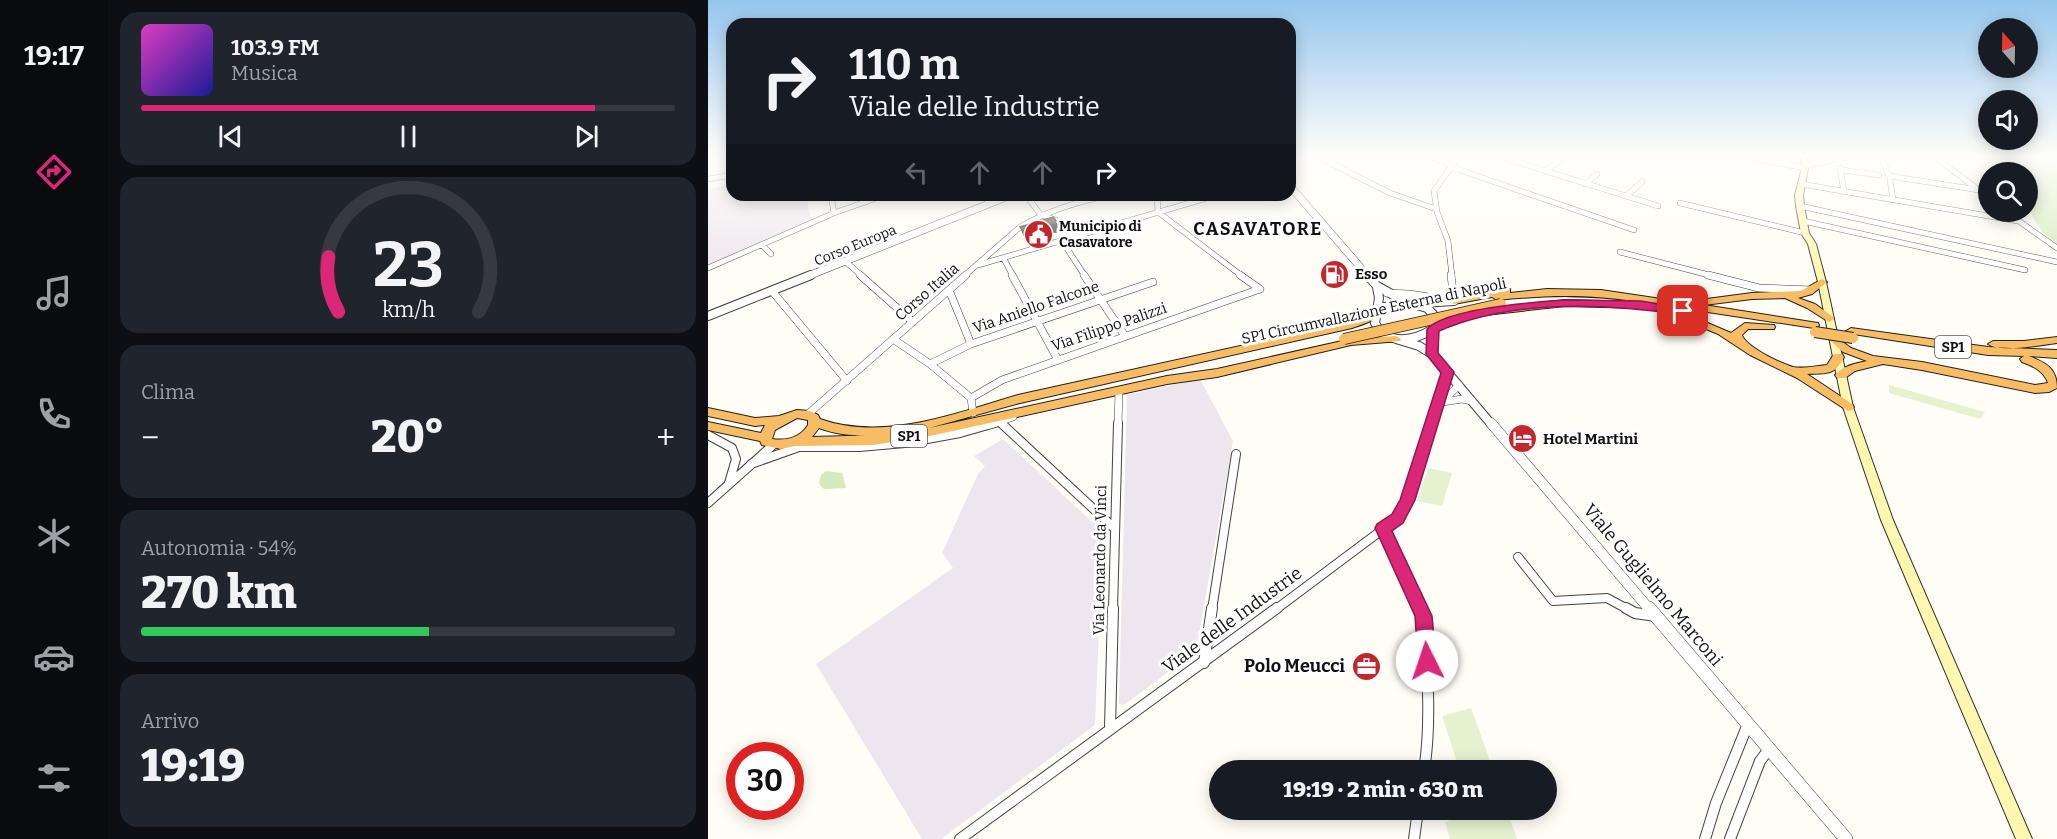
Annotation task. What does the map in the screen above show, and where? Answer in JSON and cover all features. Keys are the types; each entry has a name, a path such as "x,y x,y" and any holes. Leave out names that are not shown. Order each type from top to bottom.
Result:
{"highway":[{"path":"1671,306 1769,295 1786,296 1813,290 1822,282"},
{"path":"1454,301 1499,292 1552,287 1587,288 1638,301"},
{"path":"1769,295 1749,300 1749,307 1790,325"},
{"path":"1786,296 1810,306 1829,319"},
{"name":"SP1 Circumvallazione Esterna di Napoli","path":"1165,376 1499,300 1573,298 1638,301 1990,357 2057,360"},
{"path":"1433,329 1456,319 1526,306 1638,301"},
{"path":"1671,306 1754,353 1811,381 1848,407"},
{"path":"708,412 755,422 781,419 796,414 811,418 828,430 839,432 900,428 974,413 1018,399 1348,326 1378,312"},
{"path":"1739,343 1736,334 1744,326 1790,325"},
{"name":"SP1 Circumvallazione Esterna di Napoli","path":"1852,335 1988,351 2057,354"},
{"path":"1023,413 1119,391 1165,376 1217,373 1351,342 1396,339"},
{"path":"1834,339 1854,353 1882,362 1922,366 2035,389 2049,388 2055,382 2054,380 2044,368 2026,359"},
{"path":"1911,341 2024,344 2057,340"},
{"path":"1790,370 1826,370 1834,366 1838,357"},
{"path":"1841,375 1856,367 1882,362"},
{"name":"SP1","path":"974,413 1165,376"},
{"name":"SP1","path":"708,426 769,441 851,442 899,438 1023,413"},
{"path":"794,442 809,433 811,418"},
{"path":"769,441 769,428 781,419"}],"main road":[{"path":"1800,195 1805,233 1812,244 1822,282 1848,407 1887,520 2024,839"}],"street":[{"path":"1298,195 1377,286 1406,302 1427,308 1433,314 1436,322 1433,329 1432,354"},
{"path":"1396,195 1436,209"},
{"path":"1434,195 1436,209 1448,240 1454,301"},
{"path":"1533,195 1634,230"},
{"path":"1623,195 1658,206"},
{"path":"1864,195 1978,214"},
{"path":"1892,195 1893,200"},
{"path":"832,201 834,213"},
{"path":"708,268 864,201"},
{"name":"Corso Europa","path":"708,316 996,201"},
{"path":"1030,201 1040,214 1058,221 1073,237"},
{"path":"977,266 1020,227 1040,214 1078,201"},
{"path":"1157,201 1158,213"},
{"name":"Corso Italia","path":"811,418 847,381 977,266 1197,201"},
{"path":"1680,203 1805,233"},
{"path":"1800,206 2057,262"},
{"name":"Via Filippo Palizzi","path":"971,398 1002,380 1260,288 1158,213"},
{"path":"1803,221 2025,270"},
{"path":"2019,222 2057,248"},
{"path":"1062,241 1125,336"},
{"path":"762,245 771,254"},
{"path":"1620,252 1759,288 1813,290"},
{"path":"1004,259 1058,360"},
{"path":"846,262 913,322"},
{"name":"Via Aniello Falcone","path":"930,364 971,344 1154,282"},
{"path":"1377,286 1380,294 1378,312 1374,319 1382,333 1396,339 1415,339 1433,329"},
{"path":"949,290 971,344"},
{"path":"772,291 847,381"},
{"path":"1387,293 1395,291 1413,296 1454,301"},
{"path":"1378,312 1385,307 1406,302 1454,301"},
{"path":"893,339 930,364 971,398 974,413"},
{"name":"Viale Guglielmo Marconi","path":"1396,339 1419,346 1432,354 1846,839"},
{"name":"Viale delle Industrie","path":"960,839 1110,728 1204,663 1398,518 1407,500 1440,404 1448,372"},
{"path":"1440,404 1459,385"},
{"name":"Via Leonardo da Vinci","path":"1110,728 1119,391"},
{"path":"1440,404 1462,399 1472,401"},
{"path":"751,464 800,447 847,448 899,444 965,431 1023,413"},
{"path":"1000,422 1114,528"},
{"path":"708,435 723,441 732,448 736,459 729,484"},
{"path":"708,503 751,464 769,441"},
{"path":"1204,663 1236,454"},
{"path":"1383,528 1423,616 1428,683 1426,760"},
{"path":"1518,557 1546,596 1553,601 1607,598 1635,613 1656,616"},
{"path":"1706,839 1716,803 1748,724"},
{"path":"1731,839 1760,761 1769,749"},
{"path":"1414,839 1417,820"}],"shaded area":[{"path":"708,195 726,195 726,201 807,201 811,221 708,266"},
{"path":"1200,379 1233,441 1196,651 1124,705 1119,704 1127,395"},
{"path":"1003,439 1105,534 1095,725 941,839 922,839 816,664 953,568 942,553 978,474 985,466 974,456"}],"green space":[{"path":"2038,195 2057,195 2057,244 2036,222 2038,222"},
{"path":"1889,385 1985,412 1980,419 1889,393"},
{"path":"1428,468 1452,473 1442,506 1417,501"},
{"path":"826,471 842,473 846,488 824,489 819,484 821,475"},
{"path":"1471,708 1490,760 1456,760 1442,716"},
{"path":"1510,820 1517,839 1450,839 1445,822"}],"building":[{"path":"1053,217 1059,224 1049,225 1025,234 1020,227"}],"place":[{"name":"Municipio di Casavatore","path":"1038,234"},
{"name":"Esso","path":"1334,274"},
{"name":"Hotel Martini","path":"1522,439"},
{"name":"Polo Meucci","path":"1366,666"}],"district":[{"name":"CASAVATORE","path":"1258,229"}],"route":[{"path":"1427,661 1423,616 1383,528 1398,518 1407,500 1448,372 1432,354 1433,329 1456,319 1486,312 1565,303 1641,305 1683,311"}]}
